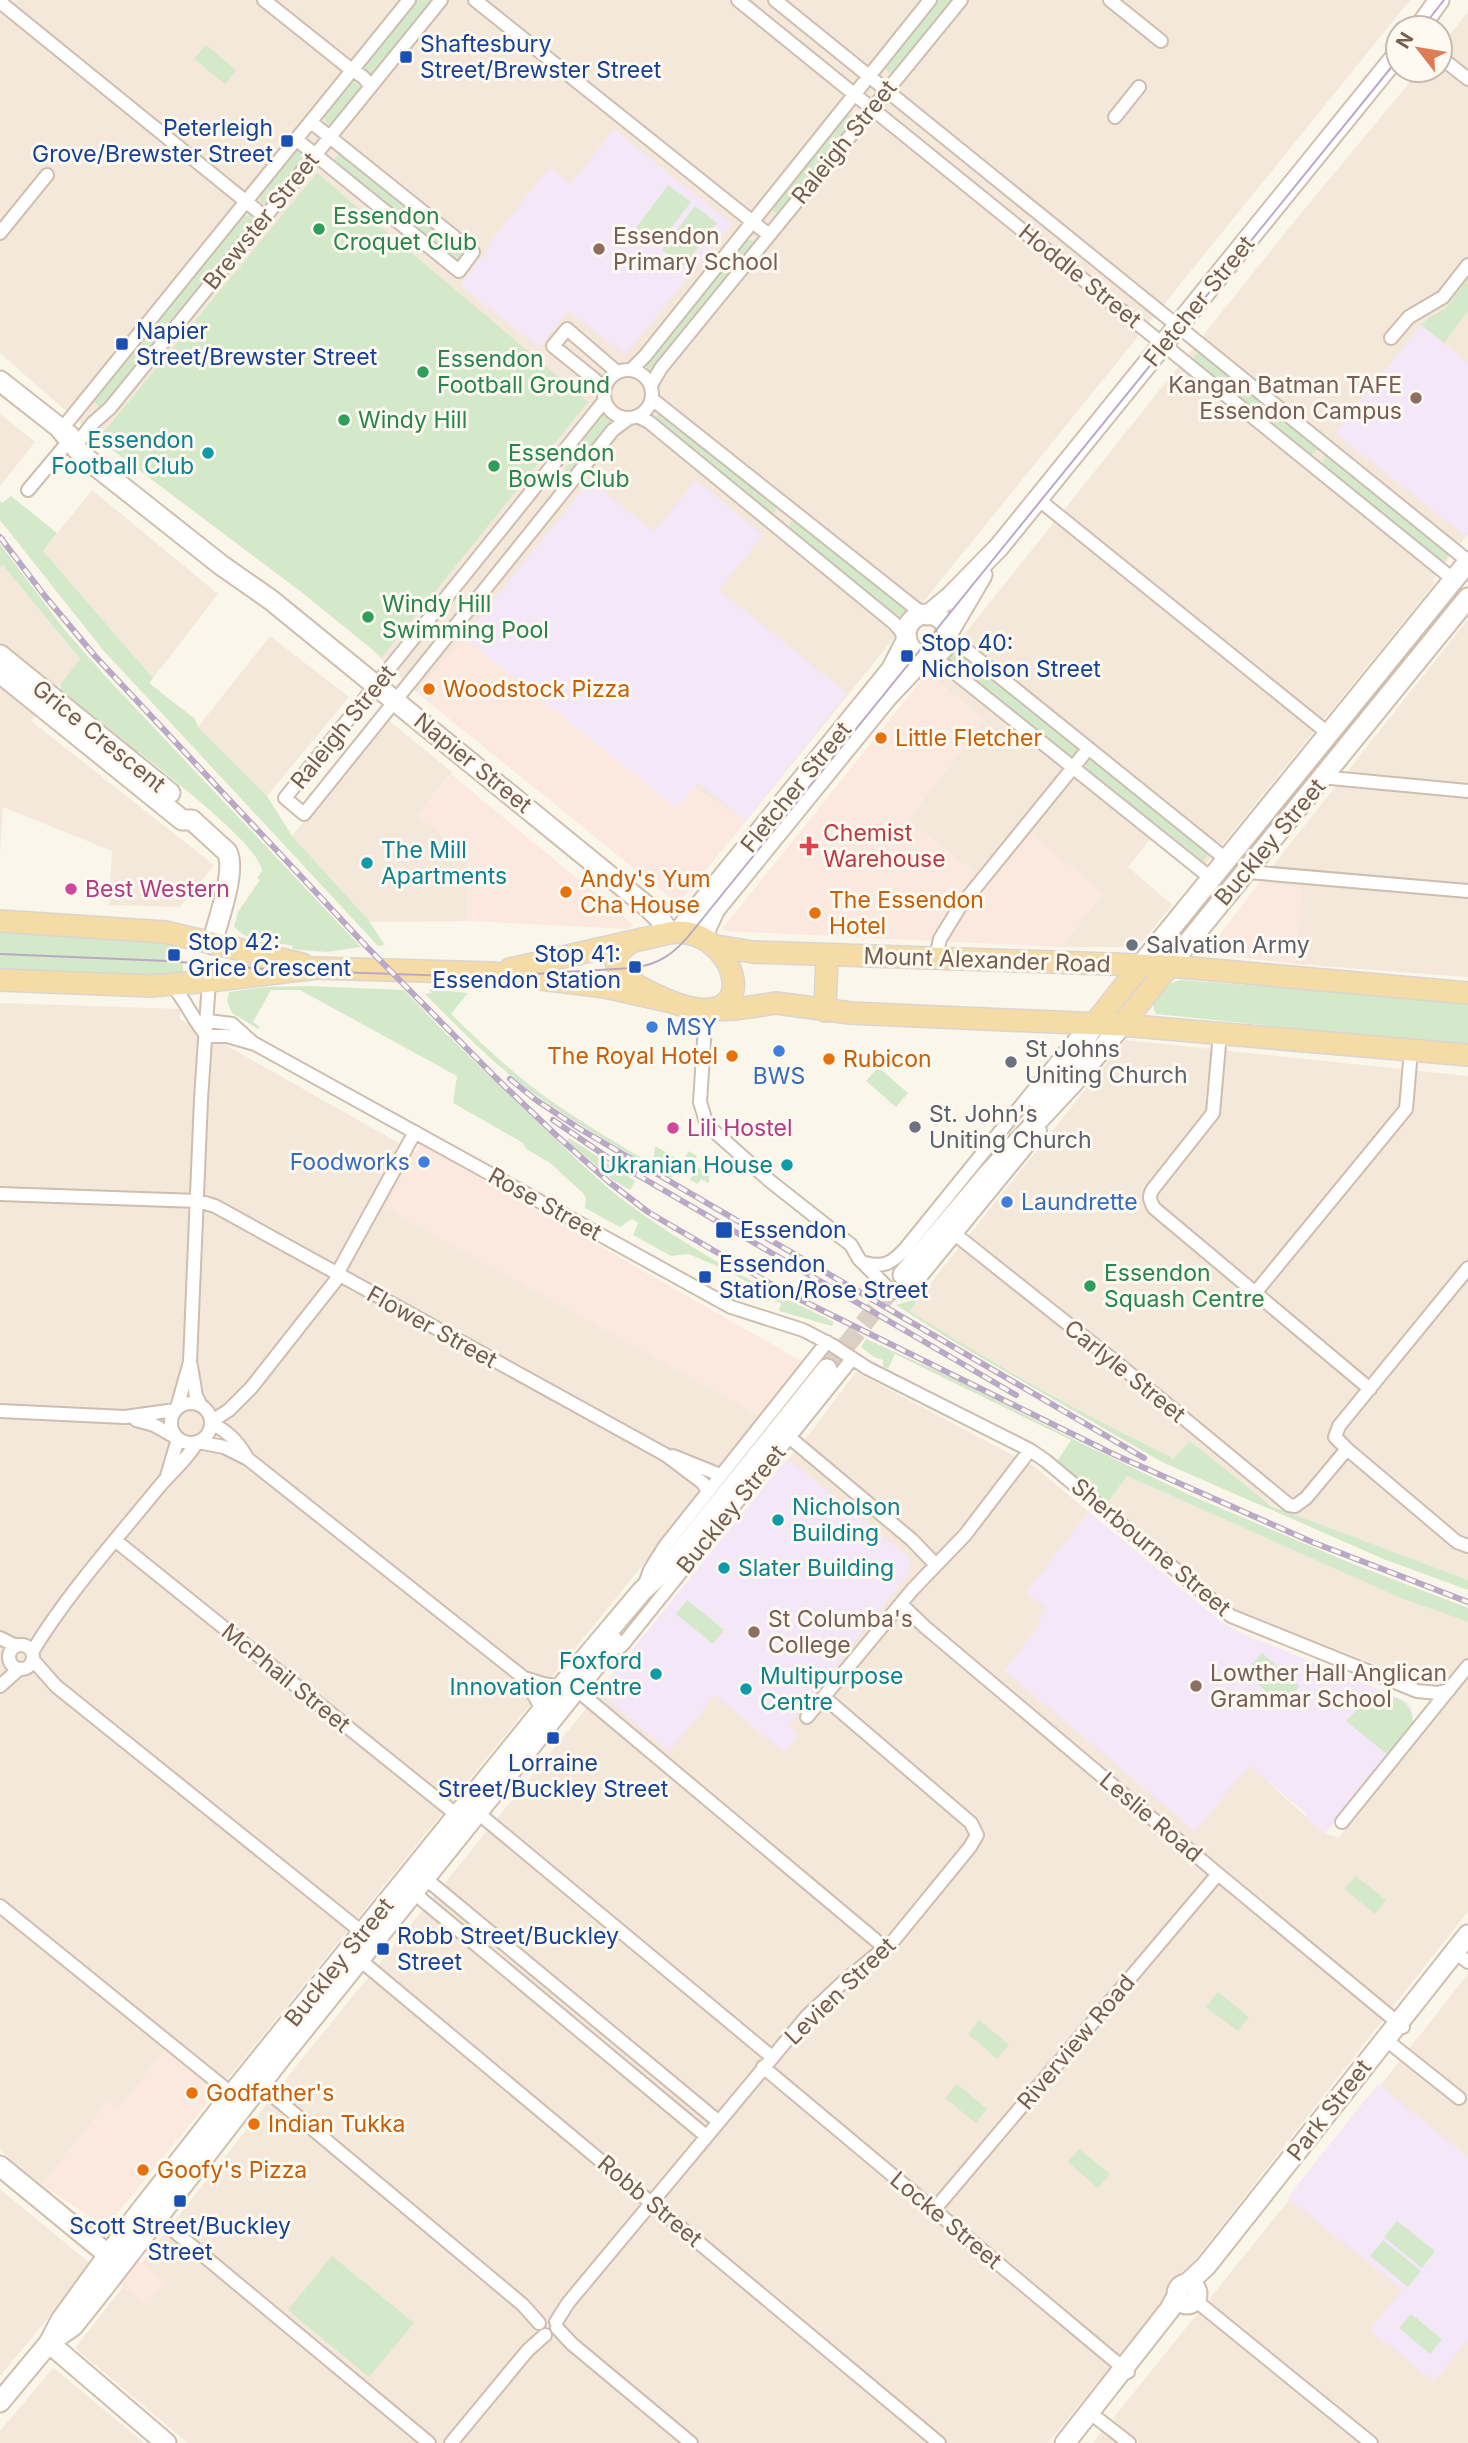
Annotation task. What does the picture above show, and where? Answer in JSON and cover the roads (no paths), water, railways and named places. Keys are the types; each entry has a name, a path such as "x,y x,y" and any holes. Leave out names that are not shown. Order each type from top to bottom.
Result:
{"main road":[{"name":"Fletcher Street","path":"926,615 951,596 999,547 1384,71"},
{"name":"Napier Street","path":"0,380 221,565 271,600 396,699 655,913 674,932"},
{"name":"Fletcher Street","path":"948,634 999,547"},
{"name":"Buckley Street","path":"990,1172 1095,1023 1329,734 1461,584 1468,561"},
{"name":"Buckley Street","path":"904,1275 990,1172 1071,1085 1122,1025 1468,598"},
{"path":"926,615 940,619 948,634 943,649 927,656 914,651 907,638 911,623 926,615"},
{"name":"Fletcher Street","path":"674,932 891,670 907,638"},
{"name":"Grice Crescent","path":"0,655 45,701 124,764 190,809 192,820 224,848 230,858 231,870 212,944"},
{"name":"Fletcher Street","path":"709,941 715,909 887,696 927,656"},
{"name":"Grice Crescent","path":"0,674 45,701"},
{"path":"1329,734 1347,748"},
{"path":"1307,761 1325,775"},
{"path":"1227,860 1240,871 1248,872"},
{"path":"1212,879 1228,892"},
{"path":"0,921 148,930 317,968"},
{"path":"492,973 674,932"},
{"name":"Mount Alexander Road","path":"674,932 746,952 1168,966 1468,993"},
{"path":"708,1010 719,1009 728,1003 734,988 732,974 709,941"},
{"path":"630,943 622,947 617,956 616,963 621,972 641,988 672,1002"},
{"path":"209,981 212,944"},
{"path":"825,1011 827,955"},
{"path":"0,980 125,986 172,985 317,968 492,973 606,987 708,1010 776,1003 825,1011 1095,1023 1468,1055"},
{"name":"Buckley Street","path":"0,2402 49,2343 61,2319 115,2260 145,2214 569,1688 642,1591 668,1567 827,1369"},
{"name":"Buckley Street","path":"369,1937 420,1886 467,1814 542,1709 569,1688 606,1652 658,1585 668,1567"},
{"name":"Park Street","path":"1065,2443 1189,2295 1206,2266 1401,2025 1463,1954 1468,1935"},
{"path":"0,2166 115,2260"},
{"path":"78,2230 109,2236 145,2214"},
{"path":"49,2343 166,2443"},
{"name":"Park Street","path":"1074,2443 1092,2414"}],"street":[{"path":"264,0 371,86"},
{"name":"Brewster Street","path":"28,490 71,439 247,202 409,0"},
{"name":"Brewster Street","path":"71,439 110,408 441,0"},
{"path":"475,0 769,235"},
{"name":"Hoddle Street","path":"738,0 1461,584"},
{"name":"Hoddle Street","path":"775,0 1468,561"},
{"name":"Raleigh Street","path":"631,370 930,0"},
{"name":"Raleigh Street","path":"651,385 661,368 961,0"},
{"path":"1110,0 1161,41"},
{"path":"0,2 265,217"},
{"path":"1454,68 1468,79"},
{"path":"1115,117 1139,87"},
{"path":"297,140 459,271 474,252 311,122"},
{"path":"0,233 47,175"},
{"path":"1391,338 1416,312 1443,297 1468,265"},
{"path":"618,372 567,329 553,345 594,379 614,413 649,422 894,623 907,638"},
{"path":"605,395 611,376 618,372 631,370 643,375 651,385 652,399 649,406 633,417"},
{"name":"Raleigh Street","path":"605,395 285,798 304,814 595,451 613,430 633,417"},
{"path":"652,399 926,615"},
{"path":"1038,499 1329,734"},
{"path":"948,634 1227,860"},
{"path":"927,656 949,668 1212,879"},
{"path":"936,957 940,939 960,908 1088,748"},
{"path":"1325,775 1331,778 1468,791"},
{"path":"1248,872 1468,891"},
{"path":"167,1476 178,1438 170,1423 190,1362 201,1099 209,981"},
{"path":"172,985 193,1020 207,1036"},
{"path":"708,1010 700,1102 707,1125 770,1181 850,1244 864,1263"},
{"name":"Rose Street","path":"208,1021 232,1024 255,1044 731,1307 795,1326 841,1350"},
{"name":"Buckley Street","path":"864,1263 885,1265 898,1257 1072,1042 1095,1023"},
{"path":"1220,1034 1213,1112 1150,1193 1151,1202 1154,1208 1370,1389"},
{"name":"Rose Street","path":"207,1036 227,1036 255,1044"},
{"path":"1255,1293 1406,1110 1412,1050"},
{"name":"Buckley Street","path":"864,1263 888,1290 904,1292 914,1285 1043,1128 1071,1085"},
{"path":"0,1678 51,1622 167,1476 180,1465 198,1442 206,1437 212,1422 229,1410 251,1388 338,1275 415,1132"},
{"path":"0,1194 198,1201"},
{"name":"Flower Street","path":"198,1201 220,1209 666,1454 703,1483 708,1492"},
{"name":"Carlyle Street","path":"956,1235 1112,1359 1282,1501 1295,1506 1306,1498 1347,1449"},
{"path":"1468,1268 1335,1434 1347,1449 1457,1542 1468,1546"},
{"name":"Buckley Street","path":"642,1591 661,1551 827,1342"},
{"name":"Sherbourne Street","path":"841,1350 852,1359 1030,1450 1231,1616 1417,1691 1438,1693 1449,1690"},
{"name":"Buckley Street","path":"606,1652 624,1643 852,1359"},
{"path":"190,1362 200,1404"},
{"path":"0,1411 125,1417 176,1409 188,1402 200,1404 207,1410 212,1422 241,1447 248,1459"},
{"path":"125,1417 154,1425 187,1443 198,1442 224,1447 248,1459 524,1678 569,1688 885,1948"},
{"path":"789,1437 912,1540 936,1565"},
{"path":"807,1717 901,1604 965,1535 1030,1450"},
{"name":"Flower Street","path":"666,1454 720,1475"},
{"name":"McPhail Street","path":"116,1541 467,1814 768,2062"},
{"name":"Leslie Road","path":"901,1604 1218,1874 1401,2025"},
{"path":"0,1638 18,1656 369,1937"},
{"path":"0,1686 18,1656"},
{"path":"1342,1822 1468,1666"},
{"path":"524,1678 542,1709"},
{"path":"1417,1691 1423,1702 1422,1721"},
{"name":"Levien Street","path":"451,2443 768,2062 822,2001 885,1948 904,1928 977,1835 971,1823 825,1698"},
{"name":"Riverview Road","path":"934,2210 1218,1874"},
{"path":"420,1886 719,2122"},
{"path":"420,1886 706,2136"},
{"path":"0,1906 238,2099"},
{"name":"Robb Street","path":"354,1955 939,2443"},
{"path":"1388,2042 1459,2098"},
{"name":"Locke Street","path":"768,2062 934,2210 1126,2370"},
{"path":"253,2080 691,2443"},
{"path":"145,2214 429,2443"},
{"path":"1189,2295 1371,2443"},
{"path":"1092,2414 1129,2443"}],"tunnel":[{"path":"827,1369 903,1275"}],"tram line":[{"path":"1433,14 1444,0"},
{"path":"0,954 168,961 278,970 481,977 632,968 666,957 691,933 1384,76"}],"railway":[{"path":"0,537 95,656 366,946 557,1136 648,1212 783,1291 1113,1454 1312,1542 1468,1602"},
{"path":"510,1079 580,1129 1144,1458"},
{"path":"553,1120 610,1159 1016,1395"}],"place":[{"name":"Shaftesbury Street/Brewster Street","path":"406,57"},
{"name":"Peterleigh Grove/Brewster Street","path":"287,141"},
{"name":"Essendon Croquet Club","path":"319,229"},
{"name":"Essendon Primary School","path":"599,249"},
{"name":"Napier Street/Brewster Street","path":"122,344"},
{"name":"Essendon Football Ground","path":"423,372"},
{"name":"Kangan Batman TAFE Essendon Campus","path":"1416,398"},
{"name":"Windy Hill","path":"344,420"},
{"name":"Essendon Football Club","path":"208,453"},
{"name":"Essendon Bowls Club","path":"494,466"},
{"name":"Windy Hill Swimming Pool","path":"368,617"},
{"name":"Stop 40: Nicholson Street","path":"907,656"},
{"name":"Woodstock Pizza","path":"429,689"},
{"name":"Little Fletcher","path":"881,738"},
{"name":"Chemist Warehouse","path":"809,846"},
{"name":"The Mill Apartments","path":"367,863"},
{"name":"Best Western","path":"71,889"},
{"name":"Andy's Yum Cha House","path":"566,892"},
{"name":"The Essendon Hotel","path":"815,913"},
{"name":"Salvation Army","path":"1132,945"},
{"name":"Stop 42: Grice Crescent","path":"174,955"},
{"name":"Stop 41: Essendon Station","path":"635,967"},
{"name":"MSY","path":"652,1027"},
{"name":"BWS","path":"779,1051"},
{"name":"The Royal Hotel","path":"732,1056"},
{"name":"Rubicon","path":"829,1059"},
{"name":"St Johns Uniting Church","path":"1011,1062"},
{"name":"St. John's Uniting Church","path":"915,1127"},
{"name":"Lili Hostel","path":"673,1128"},
{"name":"Foodworks","path":"424,1162"},
{"name":"Ukranian House","path":"787,1165"},
{"name":"Laundrette","path":"1007,1202"},
{"name":"Essendon","path":"724,1230"},
{"name":"Essendon Station/Rose Street","path":"705,1277"},
{"name":"Essendon Squash Centre","path":"1090,1286"},
{"name":"Nicholson Building","path":"778,1520"},
{"name":"Slater Building","path":"724,1568"},
{"name":"St Columba's College","path":"754,1632"},
{"name":"Foxford Innovation Centre","path":"656,1674"},
{"name":"Lowther Hall Anglican Grammar School","path":"1196,1686"},
{"name":"Multipurpose Centre","path":"746,1689"},
{"name":"Lorraine Street/Buckley Street","path":"553,1738"},
{"name":"Robb Street/Buckley Street","path":"383,1949"},
{"name":"Godfather's","path":"192,2093"},
{"name":"Indian Tukka","path":"254,2124"},
{"name":"Goofy's Pizza","path":"143,2170"},
{"name":"Scott Street/Buckley Street","path":"180,2201"}]}
